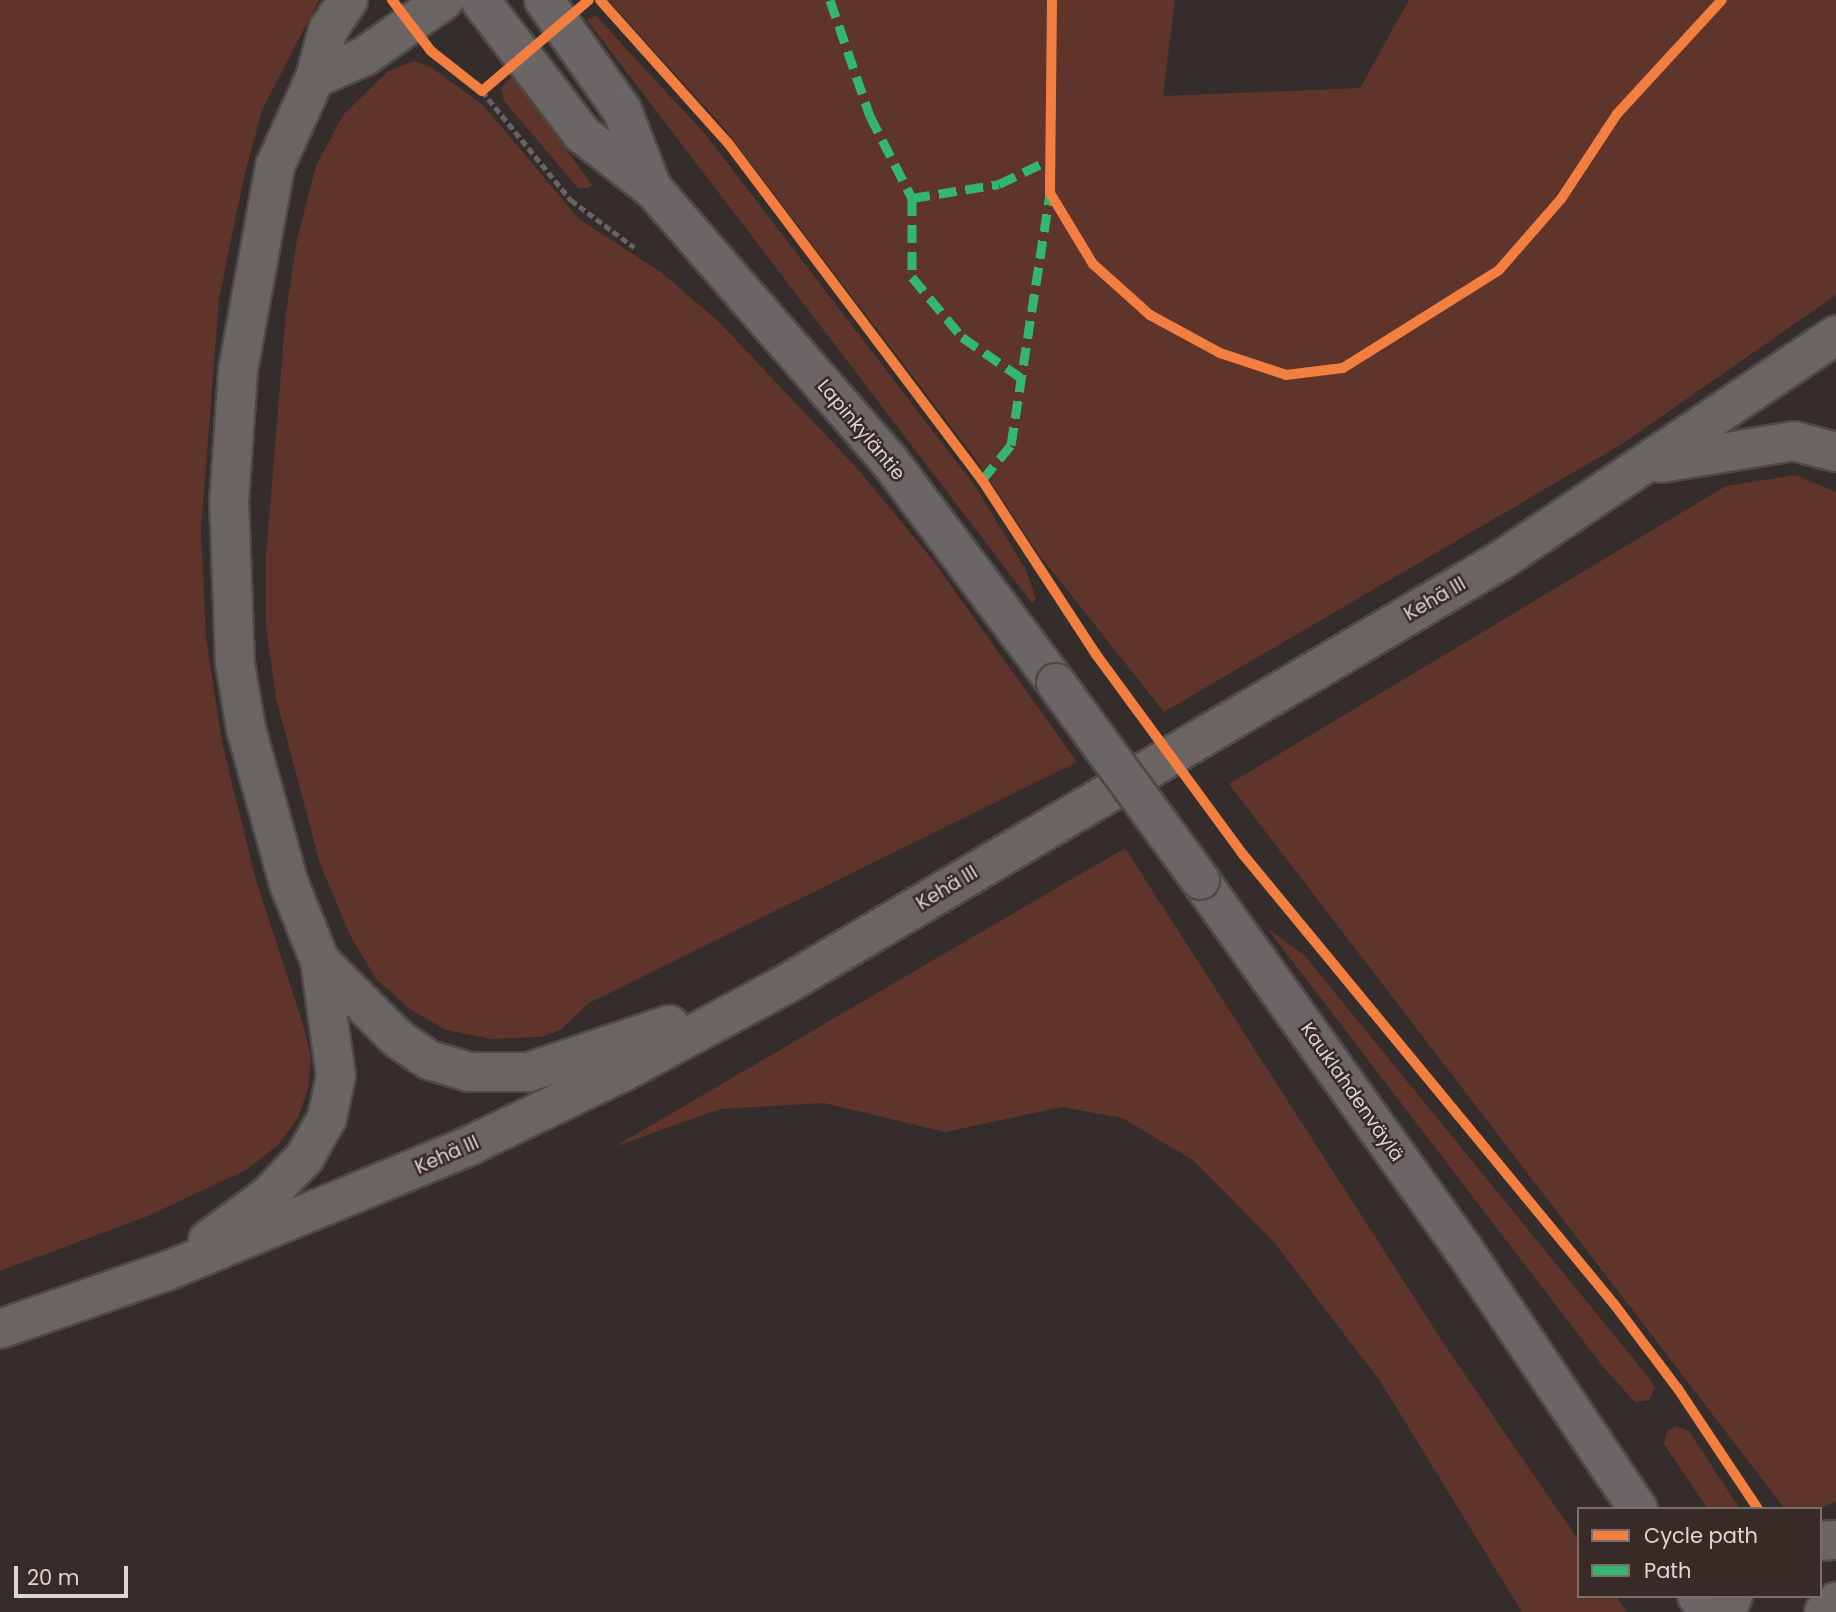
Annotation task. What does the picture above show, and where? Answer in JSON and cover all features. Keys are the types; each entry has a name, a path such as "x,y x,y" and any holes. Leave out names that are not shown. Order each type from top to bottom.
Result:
{"highway":[{"path":"167,1271 268,1196 305,1157 327,1118 336,1076 320,961 289,884 246,729 234,663 229,578 238,370 262,225 275,166 315,78 328,30 348,0"},
{"path":"315,78 365,56 444,0"},
{"name":"Kehä III","path":"0,1329 167,1271 471,1145 623,1072 788,983 1500,561 1836,335"},
{"path":"1645,466 1794,441 1836,452"},
{"path":"320,961 398,1039 429,1059 469,1072 539,1069 788,983"},
{"path":"1825,1612 1836,1602"}],"main road":[{"name":"Lapinkyläntie","path":"480,0 582,134 653,190 888,459 1056,683"},
{"name":"Lapinkyläntie","path":"544,0 622,110 653,190"},
{"name":"Kauklahdenväylä","path":"1056,683 1464,1250 1637,1507"}],"path":[{"path":"482,92 522,54"},
{"path":"472,83 571,200 634,247"}],"shaded area":[{"path":"0,0 319,0 262,110 244,177 219,299 201,529 206,640 223,747 256,880 311,1057 308,1089 298,1118 278,1145 246,1170 148,1216 0,1271"},
{"path":"608,0 1175,0 1163,96 1360,88 1409,0 1836,0 1836,295 1622,444 1164,712 1037,552 974,457 723,127"},
{"path":"596,16 706,135 975,486 1026,570 1036,599 1032,603 586,19"},
{"path":"414,61 431,67 484,106 579,219 661,272 719,322 856,467 932,559 1077,762 589,1003 560,1030 541,1037 492,1039 446,1030 410,1009 376,979 350,935 320,864 276,698 266,628 266,555 286,312 297,239 316,166 343,115 387,72"},
{"path":"513,76 592,185 588,188 578,188 504,101 501,88"},
{"path":"1796,475 1836,492 1836,1501 1822,1508 1783,1507 1229,784 1726,486"},
{"path":"1125,848 1446,1347 1577,1538 1577,1598 1617,1598 1627,1612 1522,1612 1380,1381 1273,1241 1193,1160 1122,1118 1062,1107 945,1132 824,1103 720,1109 614,1147"},
{"path":"1267,928 1305,956 1649,1378 1655,1387 1649,1400 1635,1402 1604,1368"},
{"path":"1676,1426 1689,1431 1739,1507 1707,1507 1664,1444 1667,1431"}],"marked path":[{"path":"830,0 870,116 912,198 912,277 962,337 1020,377"},
{"path":"912,198 999,184 1047,161"},
{"path":"982,480 1011,445 1050,193"}],"cycle path":[{"path":"392,0 431,51 482,91 589,0"},
{"path":"600,0 728,143 982,480 1095,653 1241,852 1614,1304 1678,1389 1757,1507"},
{"path":"1052,0 1050,193 1093,264 1150,315 1220,353 1286,375 1343,368 1499,270 1561,199 1617,114 1722,0"}]}
